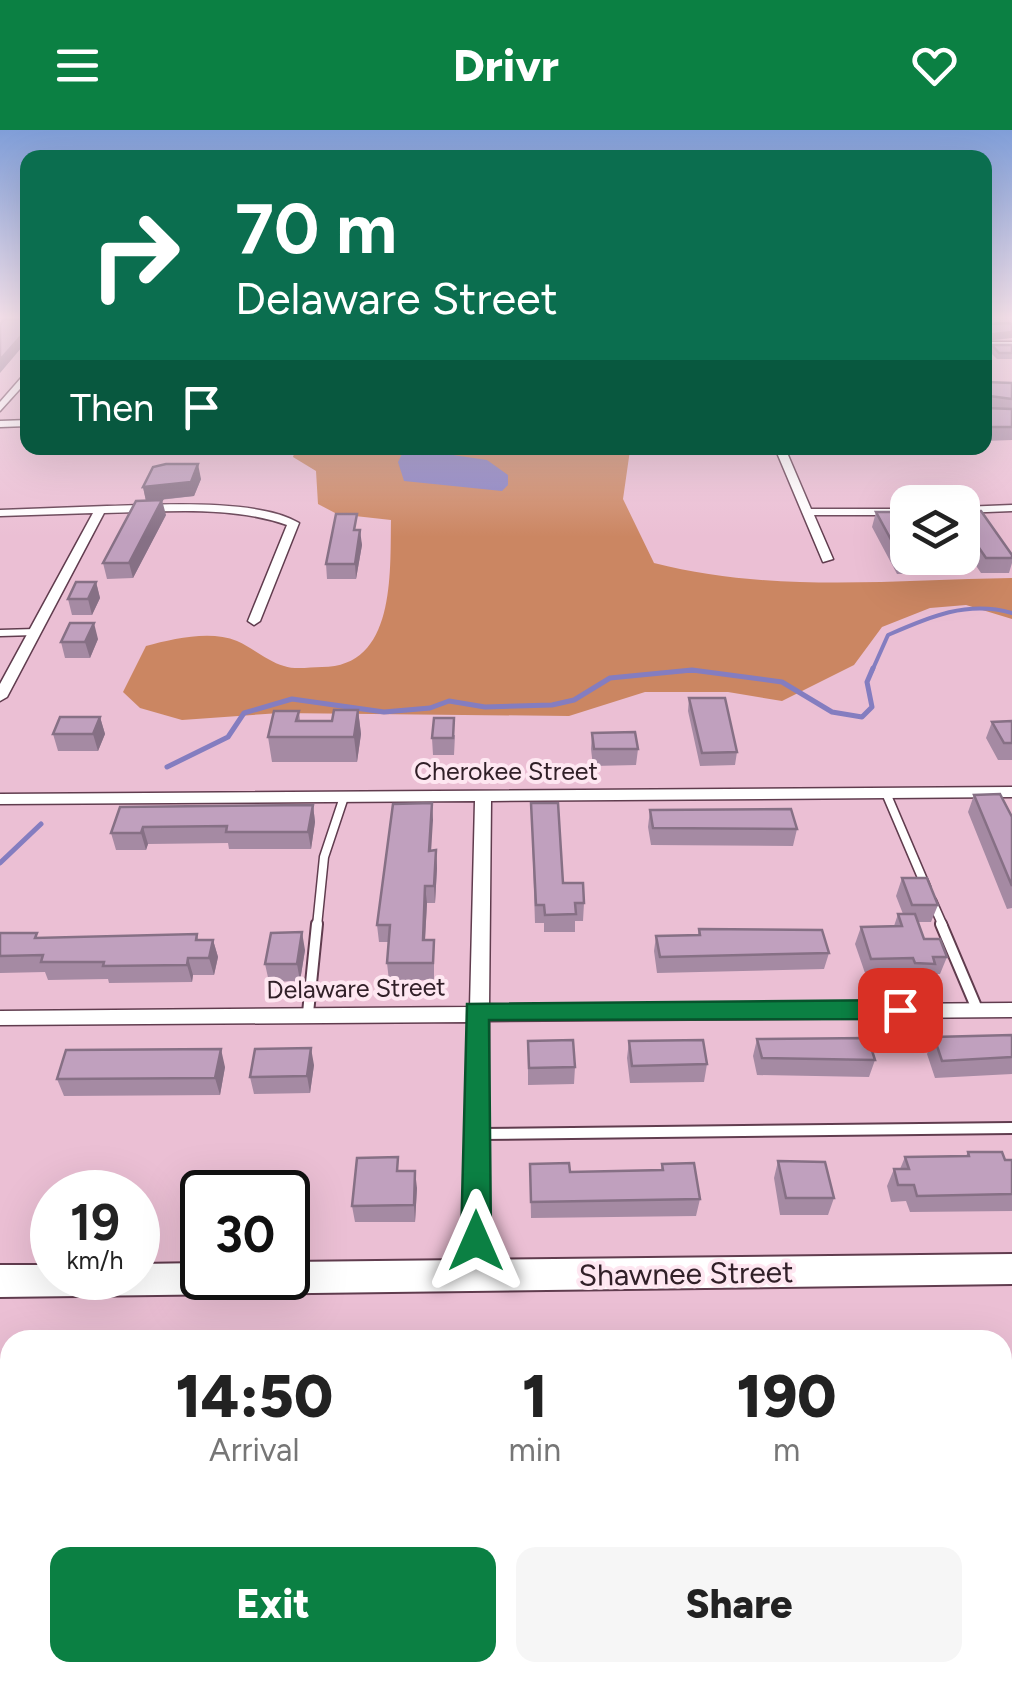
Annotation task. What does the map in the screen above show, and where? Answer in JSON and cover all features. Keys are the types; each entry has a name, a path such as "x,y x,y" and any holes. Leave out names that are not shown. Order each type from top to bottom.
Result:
{"street":[{"path":"0,408 4,398"},
{"path":"783,455 827,559"},
{"path":"980,509 1012,508"},
{"path":"0,697 98,512"},
{"path":"808,512 890,512"},
{"path":"0,513 266,514 292,523 254,622"},
{"name":"Cherokee Street","path":"0,798 1012,792"},
{"path":"476,1277 476,1011 482,796"},
{"name":"Delaware Street","path":"0,1018 476,1011 1012,1010"},
{"name":"Shawnee Street","path":"0,1281 1012,1269"}],"lane":[{"path":"0,633 35,632"},
{"path":"886,793 977,1009"},
{"path":"308,1014 324,857 344,797"},
{"path":"476,1134 1012,1128"}],"shaded area":[{"path":"402,455 487,460 508,475 508,485 502,491 404,481 398,462"},
{"path":"629,455 623,499 654,563 742,578 787,581 1012,578 1012,619 966,605 930,608 882,627 854,665 782,701 728,692 645,692 569,716 280,713 182,720 140,708 123,692 146,646 180,638 215,636 237,641 278,664 303,668 346,663 364,651 376,634 388,590 391,520 337,514 318,504 316,471 293,457"}],"building":[{"path":"992,391 1012,391 1012,399 992,396"},
{"path":"992,408 1012,409 1012,427 992,427"},
{"path":"198,464 191,482 143,487 153,467"},
{"path":"162,500 129,563 103,563 136,501"},
{"path":"980,511 1012,555 986,558 980,549"},
{"path":"876,512 890,512 890,538"},
{"path":"336,514 357,514 354,530 360,530 355,564 326,564"},
{"path":"76,582 96,582 88,599 68,599"},
{"path":"70,623 94,623 85,642 61,642"},
{"path":"689,698 725,698 737,752 702,753"},
{"path":"334,710 358,710 354,737 268,737 274,711 299,711 296,721 332,721"},
{"path":"60,717 100,717 93,734 53,734"},
{"path":"434,718 454,718 453,738 432,738"},
{"path":"1012,721 1012,743 1004,743 992,722"},
{"path":"635,732 638,749 594,749 592,733"},
{"path":"1000,794 1012,817 1012,886 974,795"},
{"path":"432,803 429,851 436,850 434,886 425,886 423,940 434,940 433,963 387,963 390,925 377,925 393,804"},
{"path":"531,803 558,803 563,883 583,883 584,903 575,903 576,914 545,915 544,905 536,905"},
{"path":"313,805 308,832 226,832 227,826 143,827 141,833 111,833 120,807"},
{"path":"791,809 797,829 653,828 650,810"},
{"path":"902,878 927,878 938,905 912,905"},
{"path":"898,914 915,914 924,939 940,939 947,957 933,957 935,964 915,963 913,958 871,959 861,927 902,926"},
{"path":"699,929 822,930 829,953 660,957 656,936 700,935"},
{"path":"302,932 297,964 265,964 271,933"},
{"path":"0,933 37,933 35,938 197,934 196,940 213,940 209,958 188,958 187,965 103,966 104,962 41,962 43,955 0,956"},
{"path":"1012,1035 1012,1057 942,1061 934,1037"},
{"path":"868,1038 875,1060 762,1058 757,1039"},
{"path":"573,1040 575,1067 529,1068 528,1041"},
{"path":"703,1040 707,1064 632,1066 629,1041"},
{"path":"311,1048 307,1076 250,1077 255,1049"},
{"path":"221,1049 215,1078 57,1079 66,1050"},
{"path":"968,1152 1002,1152 1005,1160 1012,1160 1012,1194 917,1196 914,1185 898,1185 894,1169 909,1169 905,1157 969,1156"},
{"path":"398,1157 397,1171 415,1171 414,1205 352,1206 357,1158"},
{"path":"778,1161 825,1162 834,1198 786,1198"},
{"path":"569,1163 570,1172 663,1170 662,1164 694,1163 700,1199 531,1202 530,1164"}],"waterway":[{"path":"872,671 888,635 903,628 964,610 1012,613"},
{"path":"167,767 228,737 244,713 292,699 384,712 430,708 449,701 485,707 552,705 574,700 610,678 692,670 782,682 832,712 862,717 872,707 867,682 873,668"},
{"path":"683,671 698,671"},
{"path":"0,863 41,824"}],"route":[{"path":"476,1241 476,1011 900,1010"}]}
